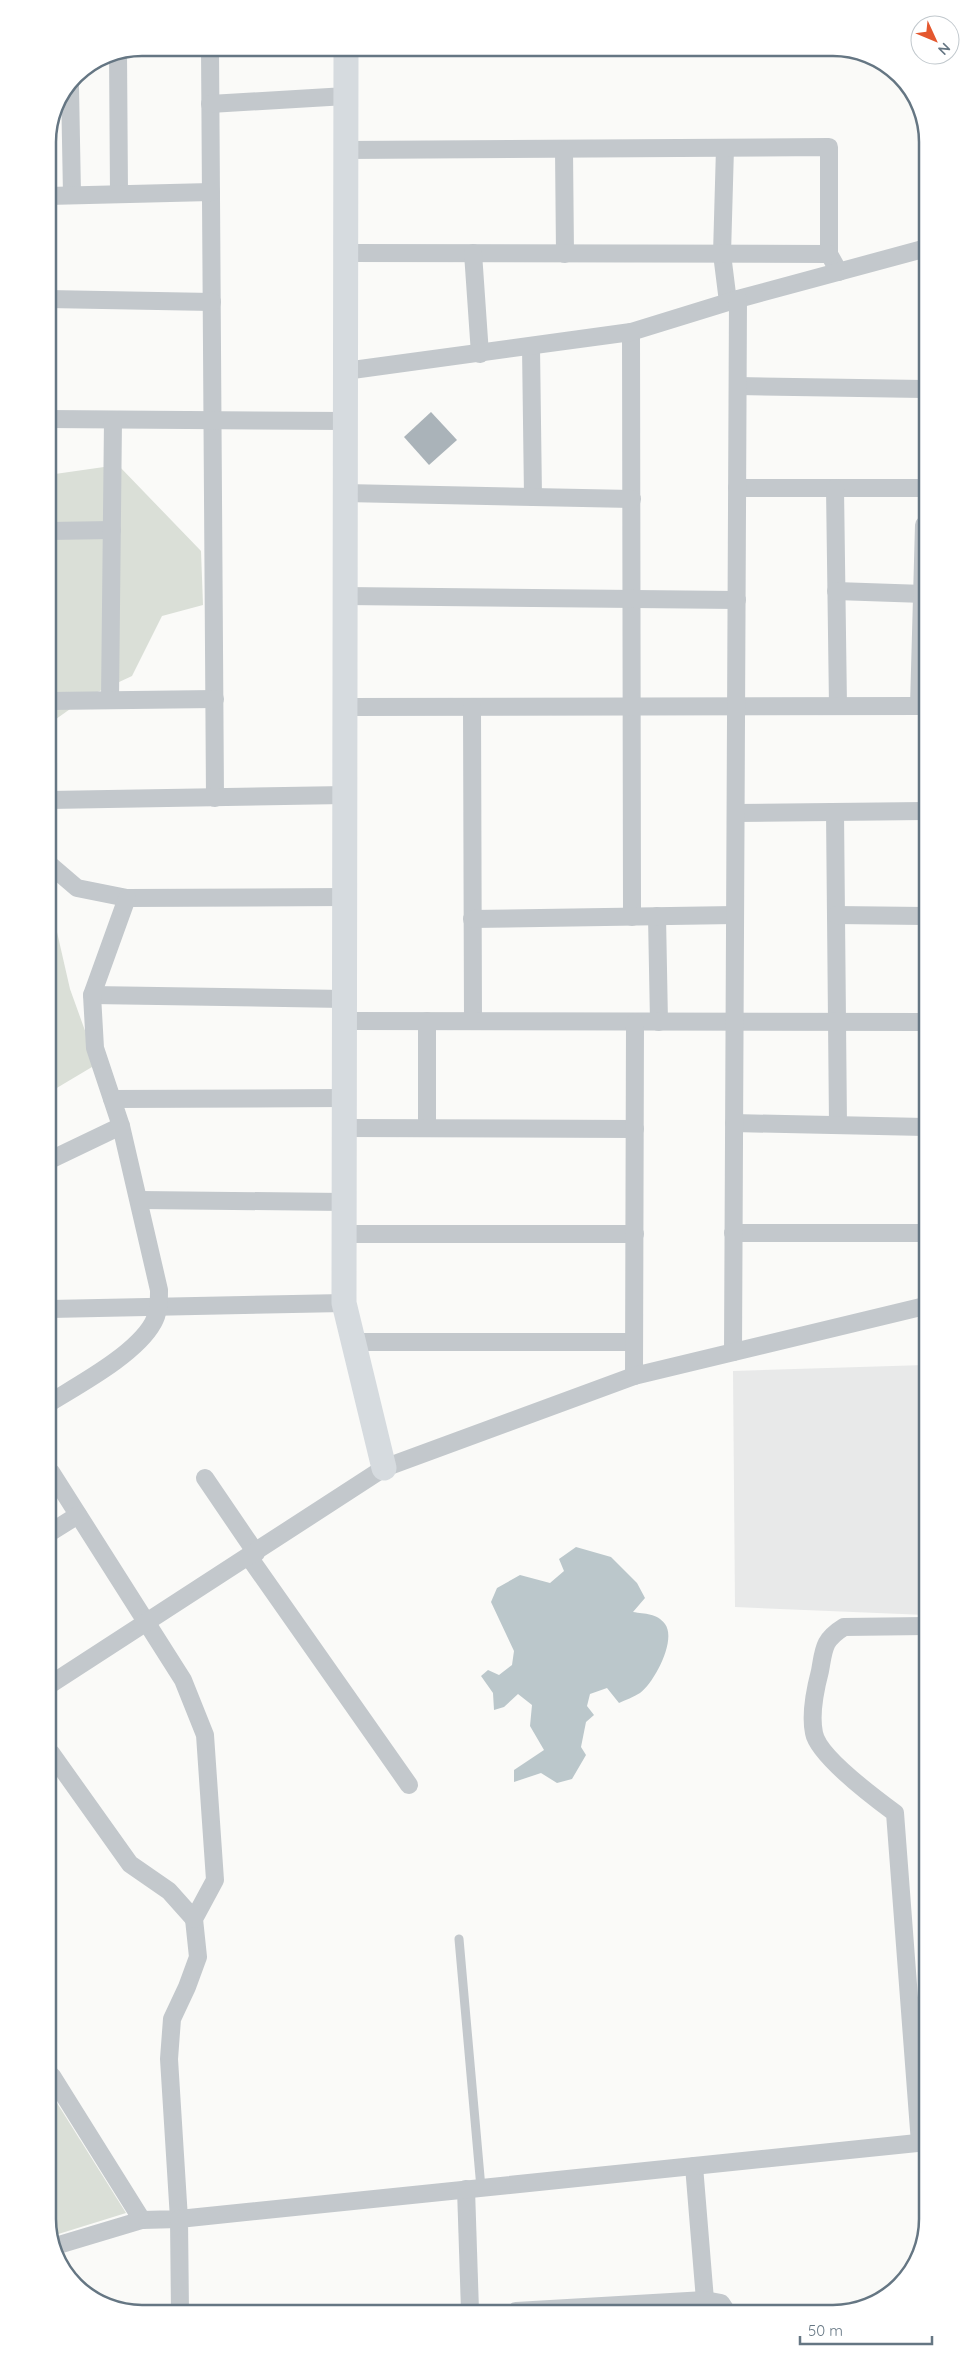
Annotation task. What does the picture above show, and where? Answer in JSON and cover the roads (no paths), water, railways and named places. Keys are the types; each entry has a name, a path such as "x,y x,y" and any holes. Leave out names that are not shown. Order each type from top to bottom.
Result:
{"street":[{"path":"210,56 215,798"},
{"path":"346,56 344,1303 384,1468"},
{"path":"118,60 119,194"},
{"path":"70,96 72,195"},
{"path":"210,104 346,96"},
{"path":"725,148 722,254 733,300 738,386 733,1352"},
{"path":"346,150 829,148 829,254 839,272"},
{"path":"564,150 565,254"},
{"path":"56,196 211,192"},
{"path":"345,372 631,332 733,300 919,250"},
{"path":"346,253 829,254"},
{"path":"473,253 480,354"},
{"path":"56,299 212,302"},
{"path":"631,332 632,917"},
{"path":"531,347 533,497"},
{"path":"738,386 919,389"},
{"path":"56,419 345,421"},
{"path":"110,700 113,420"},
{"path":"737,488 919,488"},
{"path":"834,488 838,706"},
{"path":"345,493 632,499"},
{"path":"56,531 112,530"},
{"path":"836,592 919,594"},
{"path":"345,596 736,600"},
{"path":"56,700 215,698"},
{"path":"472,706 473,1021"},
{"path":"345,707 919,706"},
{"path":"56,800 345,795"},
{"path":"736,813 919,811"},
{"path":"835,812 838,1125"},
{"path":"56,870 77,888 127,898 344,897"},
{"path":"56,1398 110,1365 126,1352 154,1323 159,1308 159,1290 140,1200 122,1126 96,1048 92,994 127,898"},
{"path":"472,919 735,915"},
{"path":"836,915 919,916"},
{"path":"657,916 659,1022"},
{"path":"92,994 344,1010 427,1021 919,1022"},
{"path":"427,1021 427,1128"},
{"path":"634,1376 636,1022"},
{"path":"112,1099 344,1098"},
{"path":"734,1123 919,1127"},
{"path":"56,1157 122,1126"},
{"path":"345,1128 635,1129"},
{"path":"140,1200 344,1202"},
{"path":"734,1233 919,1233"},
{"path":"344,1234 635,1234"},
{"path":"56,1309 344,1303"},
{"path":"56,1681 384,1468 634,1376 919,1307"},
{"path":"354,1342 634,1342"},
{"path":"205,1478 252,1555 409,1785"},
{"path":"56,1480 184,1680 205,1736 215,1880 194,1919 198,1957 172,2019 169,2059 179,2219 180,2305"},
{"path":"56,1529 78,1515"},
{"path":"919,1626 844,1627 833,1634 824,1646 815,1691 814,1734 820,1744 857,1785 895,1813 919,2085"},
{"path":"56,1759 130,1864 169,1891 194,1919"},
{"path":"56,2082 142,2220"},
{"path":"61,2244 142,2220 179,2219 919,2143"},
{"path":"694,2166 705,2300"},
{"path":"470,2305 473,2188"},
{"path":"694,2305 705,2300"},
{"path":"619,2305 705,2300 721,2305"}],"lane":[{"path":"458,1939 473,2188"}]}
